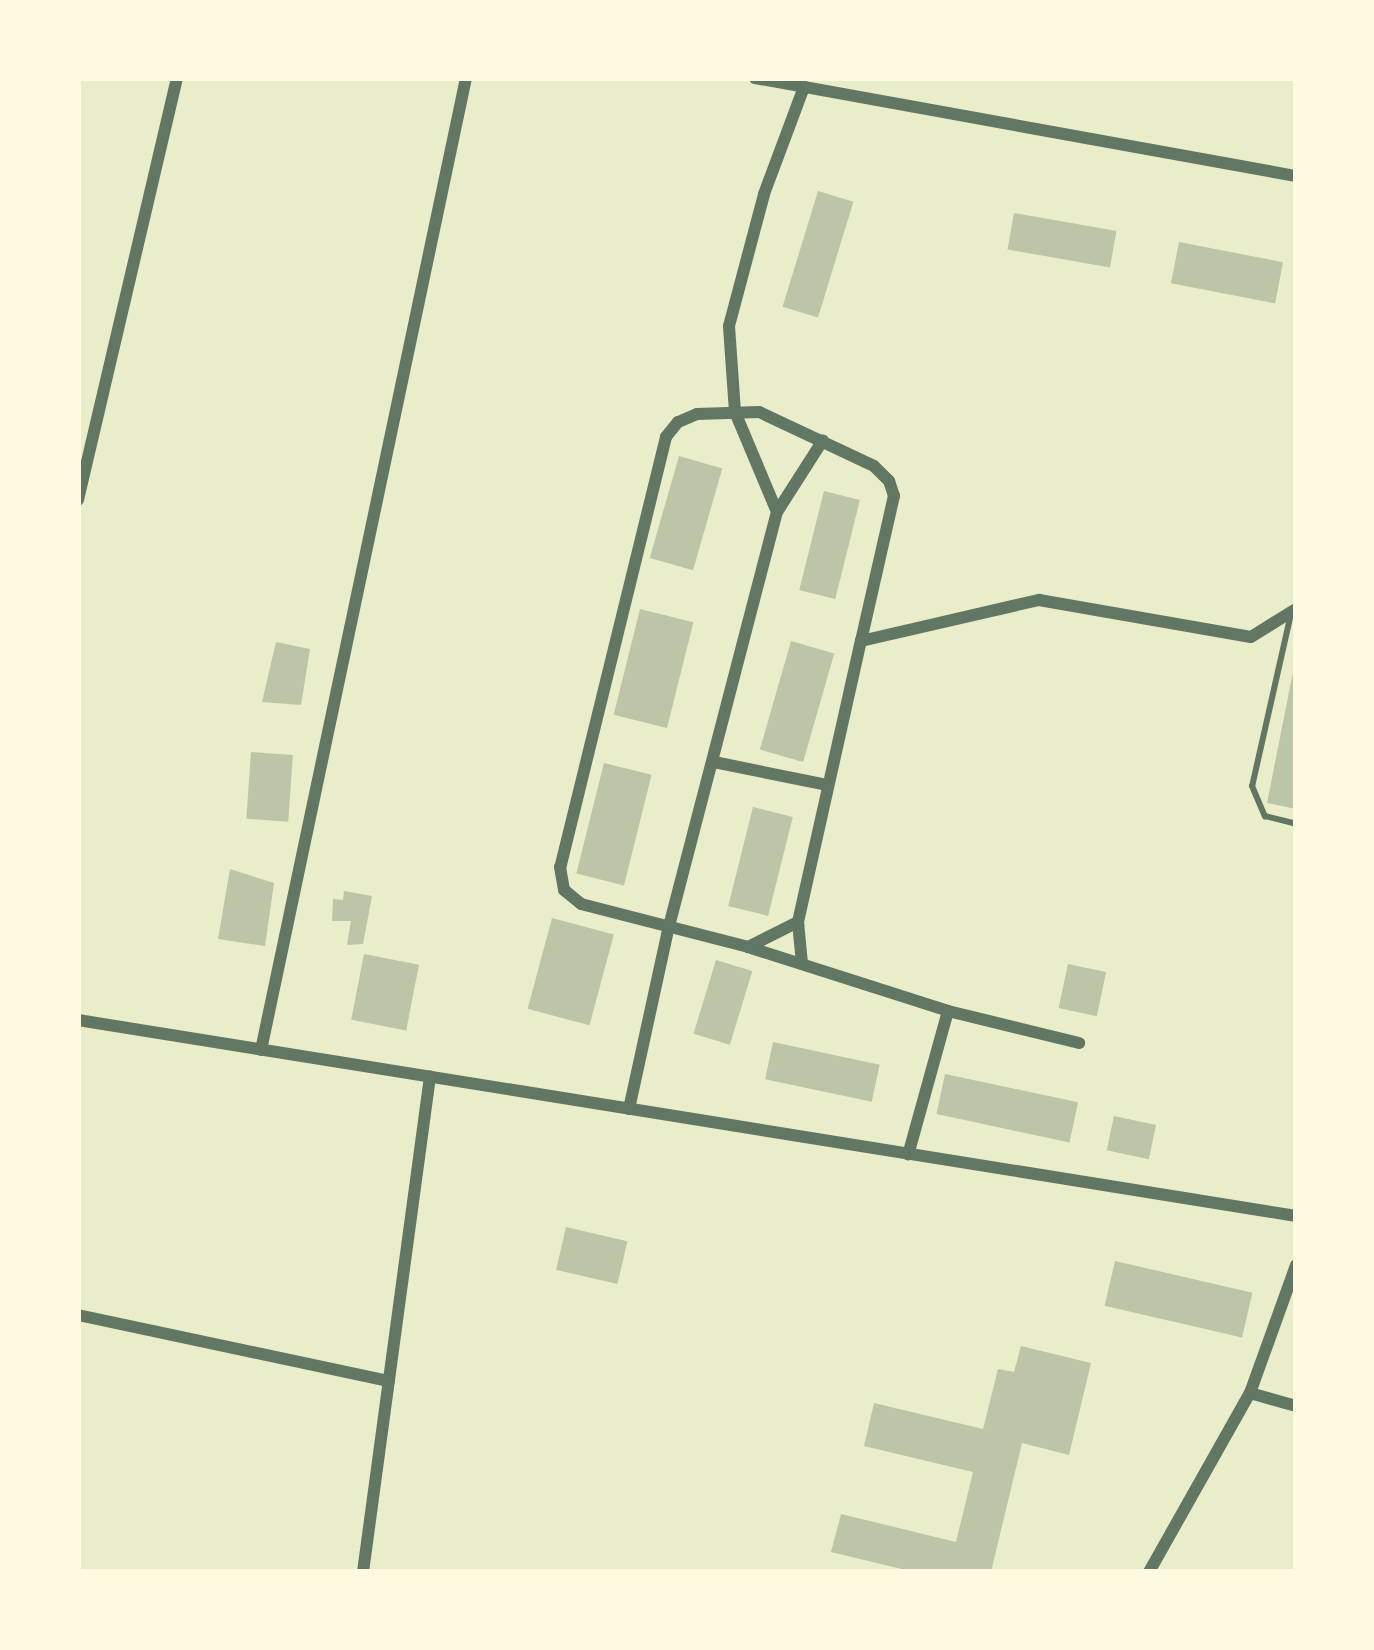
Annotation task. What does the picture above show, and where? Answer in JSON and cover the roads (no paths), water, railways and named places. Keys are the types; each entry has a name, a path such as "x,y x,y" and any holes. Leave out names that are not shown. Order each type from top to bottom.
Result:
{"street":[{"path":"78,500 177,78"},
{"path":"261,1050 466,78"},
{"path":"755,78 804,87 840,85 1296,176"},
{"path":"777,512 735,412 729,326 764,194 804,87"},
{"path":"802,964 798,922 894,496 874,466 759,412 697,414 678,422 666,437 560,867 564,890 580,904 748,947 948,1011 1079,1043"},
{"path":"629,1109 668,930 777,512 824,440"},
{"path":"861,641 1039,600 1251,637 1294,609"},
{"path":"714,762 827,785"},
{"path":"748,947 798,922"},
{"path":"908,1155 948,1011"},
{"path":"78,1020 1296,1216"},
{"path":"363,1572 430,1077"},
{"path":"1150,1572 1250,1393 1296,1265"},
{"path":"78,1315 389,1381"},
{"path":"1250,1393 1296,1406"}],"lane":[{"path":"1294,609 1252,786 1265,816 1296,824"}]}
